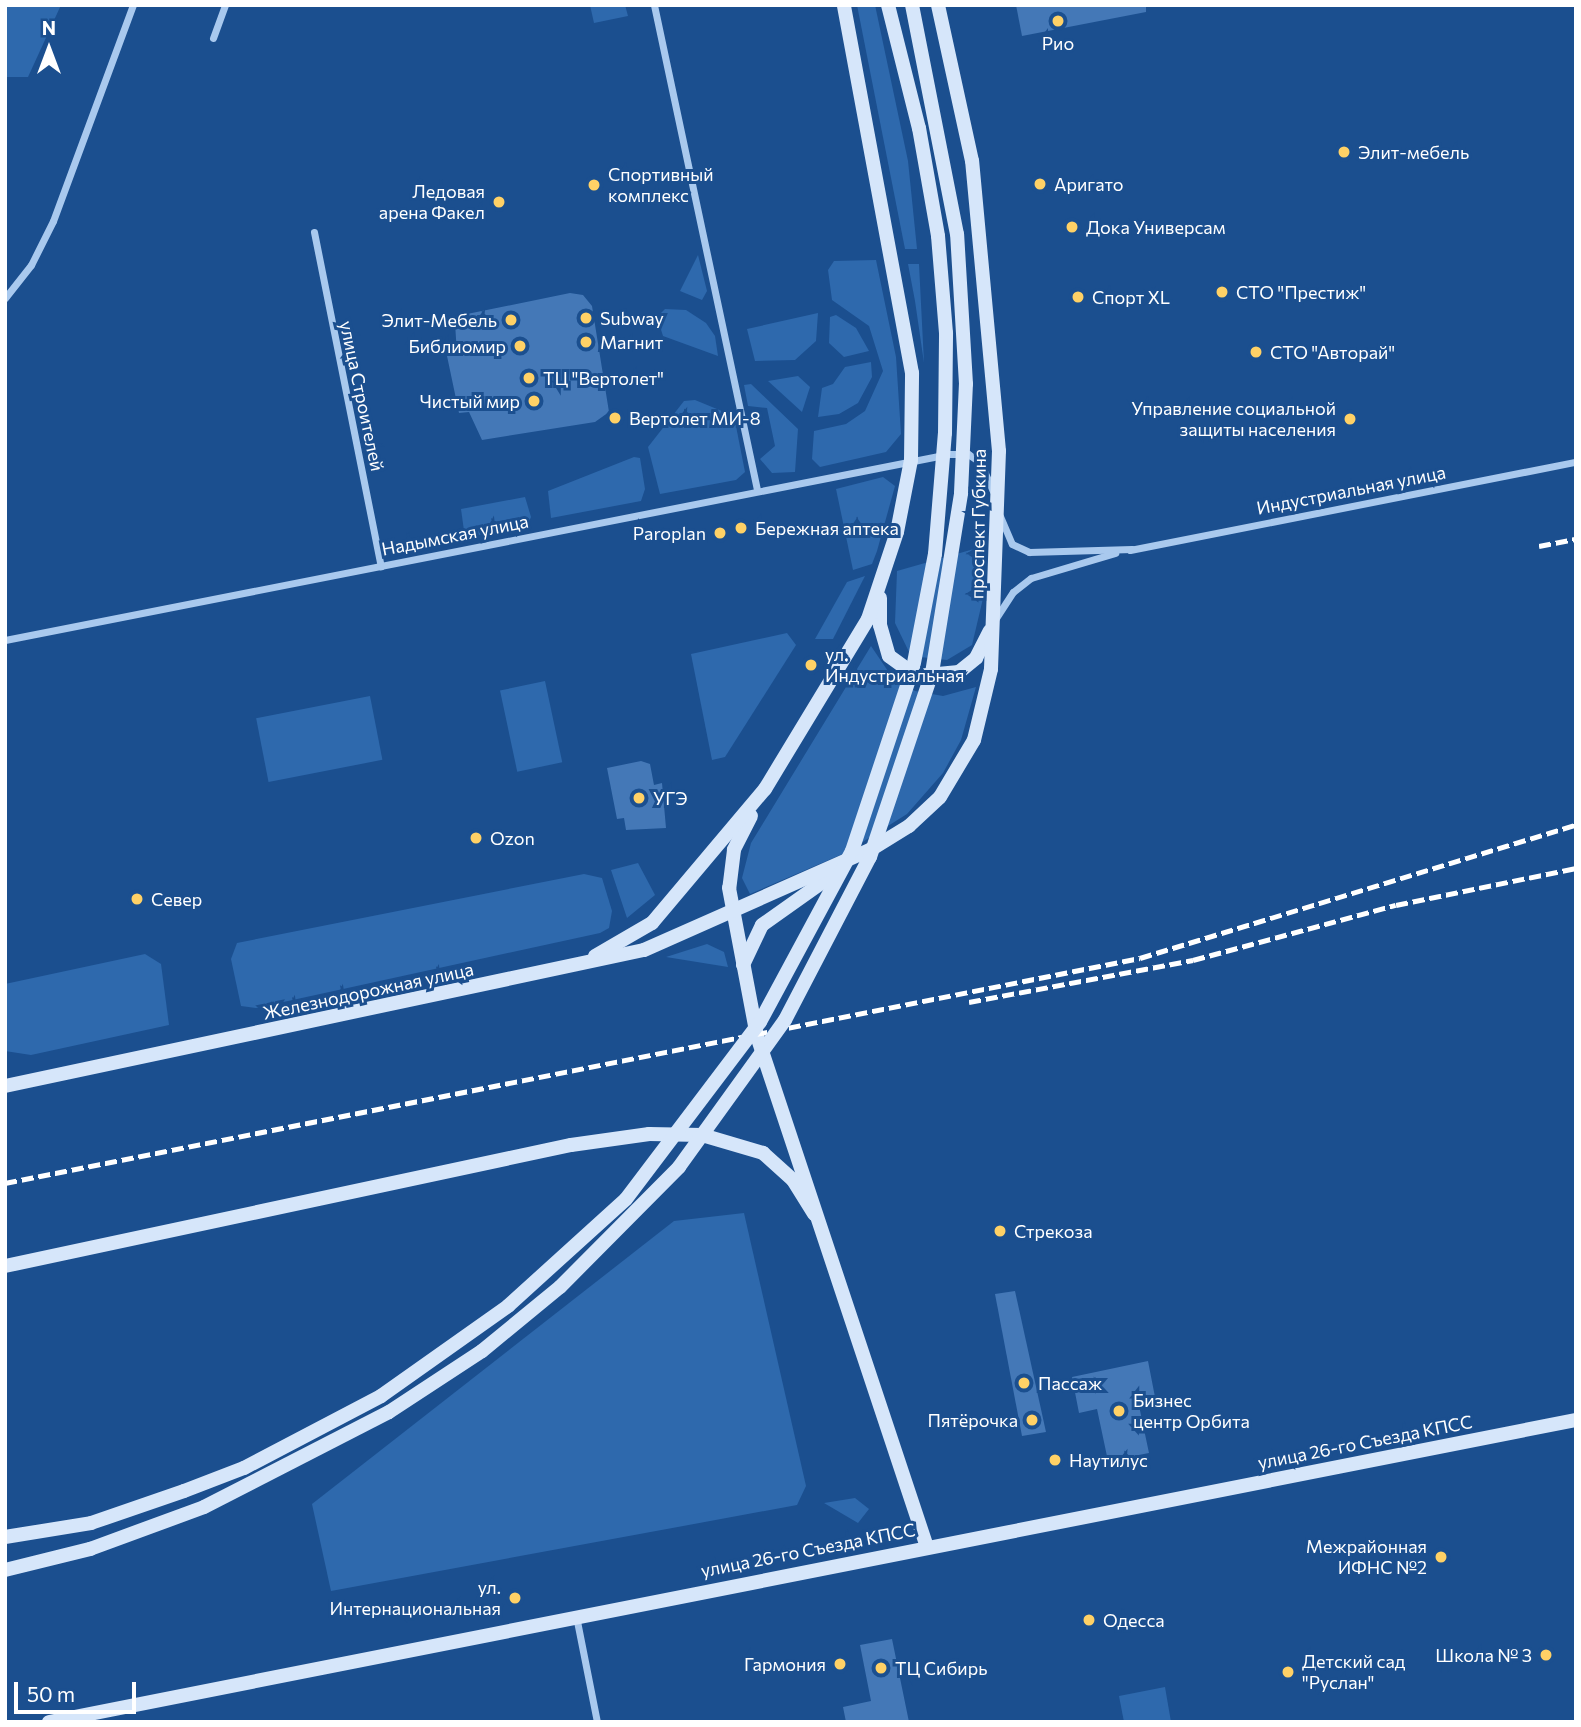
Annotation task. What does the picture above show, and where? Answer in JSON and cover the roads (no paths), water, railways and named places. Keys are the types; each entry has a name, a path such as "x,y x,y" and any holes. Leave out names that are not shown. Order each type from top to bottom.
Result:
{"main road":[{"path":"844,5 909,347 911,460 882,583 835,681 765,789 734,850 731,912 742,969 770,1080 927,1547"},
{"path":"5,1537 91,1523 184,1492 244,1468 381,1396 508,1306 626,1199 760,1021 852,851 913,668 934,554 945,433 946,333 938,236 919,128 888,5"},
{"path":"5,1570 90,1549 204,1507 389,1412 540,1304 598,1253 679,1167 785,1020 870,857 911,750 934,662 954,555 964,458 965,333 957,233 912,5"},
{"name":"проспект Губкина","path":"731,912 870,850 926,811 961,767 981,716 995,619 999,512 982,239 972,161 938,5"},
{"path":"882,583 883,639 901,670 917,676 946,677 969,664 995,619"},
{"path":"569,968 652,923 765,789"},
{"path":"742,969 745,952 762,925 870,850"},
{"name":"Железнодорожная улица","path":"5,1086 569,968 663,944 731,912"},
{"path":"5,1266 571,1145 649,1134 702,1135 763,1153 793,1180 814,1213"},
{"name":"улица 26-го Съезда КПСС","path":"49,1722 1576,1420"}],"street":[{"path":"5,298 53,221 133,5"},
{"path":"212,38 225,5"},
{"path":"654,5 757,491"},
{"name":"улица Строителей","path":"314,232 381,566"},
{"name":"Надымская улица","path":"5,640 911,460 960,453 975,458 985,468 999,512"},
{"name":"Индустриальная улица","path":"995,619 1013,592 1040,573 1132,549 1576,462"},
{"name":"Индустриальная улица","path":"999,512 1012,544 1029,552 1132,549"},
{"path":"576,1616 597,1722"}],"railway":[{"path":"1539,546 1576,539"},
{"path":"5,1183 1140,958 1576,825"},
{"path":"969,1002 1193,960 1396,905 1576,868"}],"place":[{"name":"Рио","path":"1058,21"},
{"name":"Элит-мебель","path":"1344,152"},
{"name":"Аригато","path":"1040,184"},
{"name":"Спортивный комплекс","path":"594,185"},
{"name":"Ледовая арена Факел","path":"499,202"},
{"name":"Дока Универсам","path":"1072,227"},
{"name":"СТО \"Престиж\"","path":"1222,292"},
{"name":"Спорт XL","path":"1078,297"},
{"name":"Subway","path":"586,318"},
{"name":"Элит-Мебель","path":"511,320"},
{"name":"Магнит","path":"586,342"},
{"name":"Библиомир","path":"520,346"},
{"name":"СТО \"Авторай\"","path":"1256,352"},
{"name":"ТЦ \"Вертолет\"","path":"529,378"},
{"name":"Чистый мир","path":"534,401"},
{"name":"Вертолет МИ-8","path":"615,418"},
{"name":"Управление социальной защиты населения","path":"1350,419"},
{"name":"Бережная аптека","path":"741,528"},
{"name":"Paroplan","path":"720,533"},
{"name":"ул. Индустриальная","path":"811,665"},
{"name":"УГЭ","path":"639,798"},
{"name":"Ozon","path":"476,838"},
{"name":"Север","path":"137,899"},
{"name":"Стрекоза","path":"1000,1231"},
{"name":"Пассаж","path":"1024,1383"},
{"name":"Бизнес центр Орбита","path":"1119,1411"},
{"name":"Пятёрочка","path":"1032,1420"},
{"name":"Наутилус","path":"1055,1460"},
{"name":"Межрайонная ИФНС №2","path":"1441,1557"},
{"name":"ул. Интернациональная","path":"515,1598"},
{"name":"Одесса","path":"1089,1620"},
{"name":"Школа № 3","path":"1546,1655"},
{"name":"Гармония","path":"840,1664"},
{"name":"ТЦ Сибирь","path":"881,1668"},
{"name":"Детский сад \"Руслан\"","path":"1288,1672"}]}
